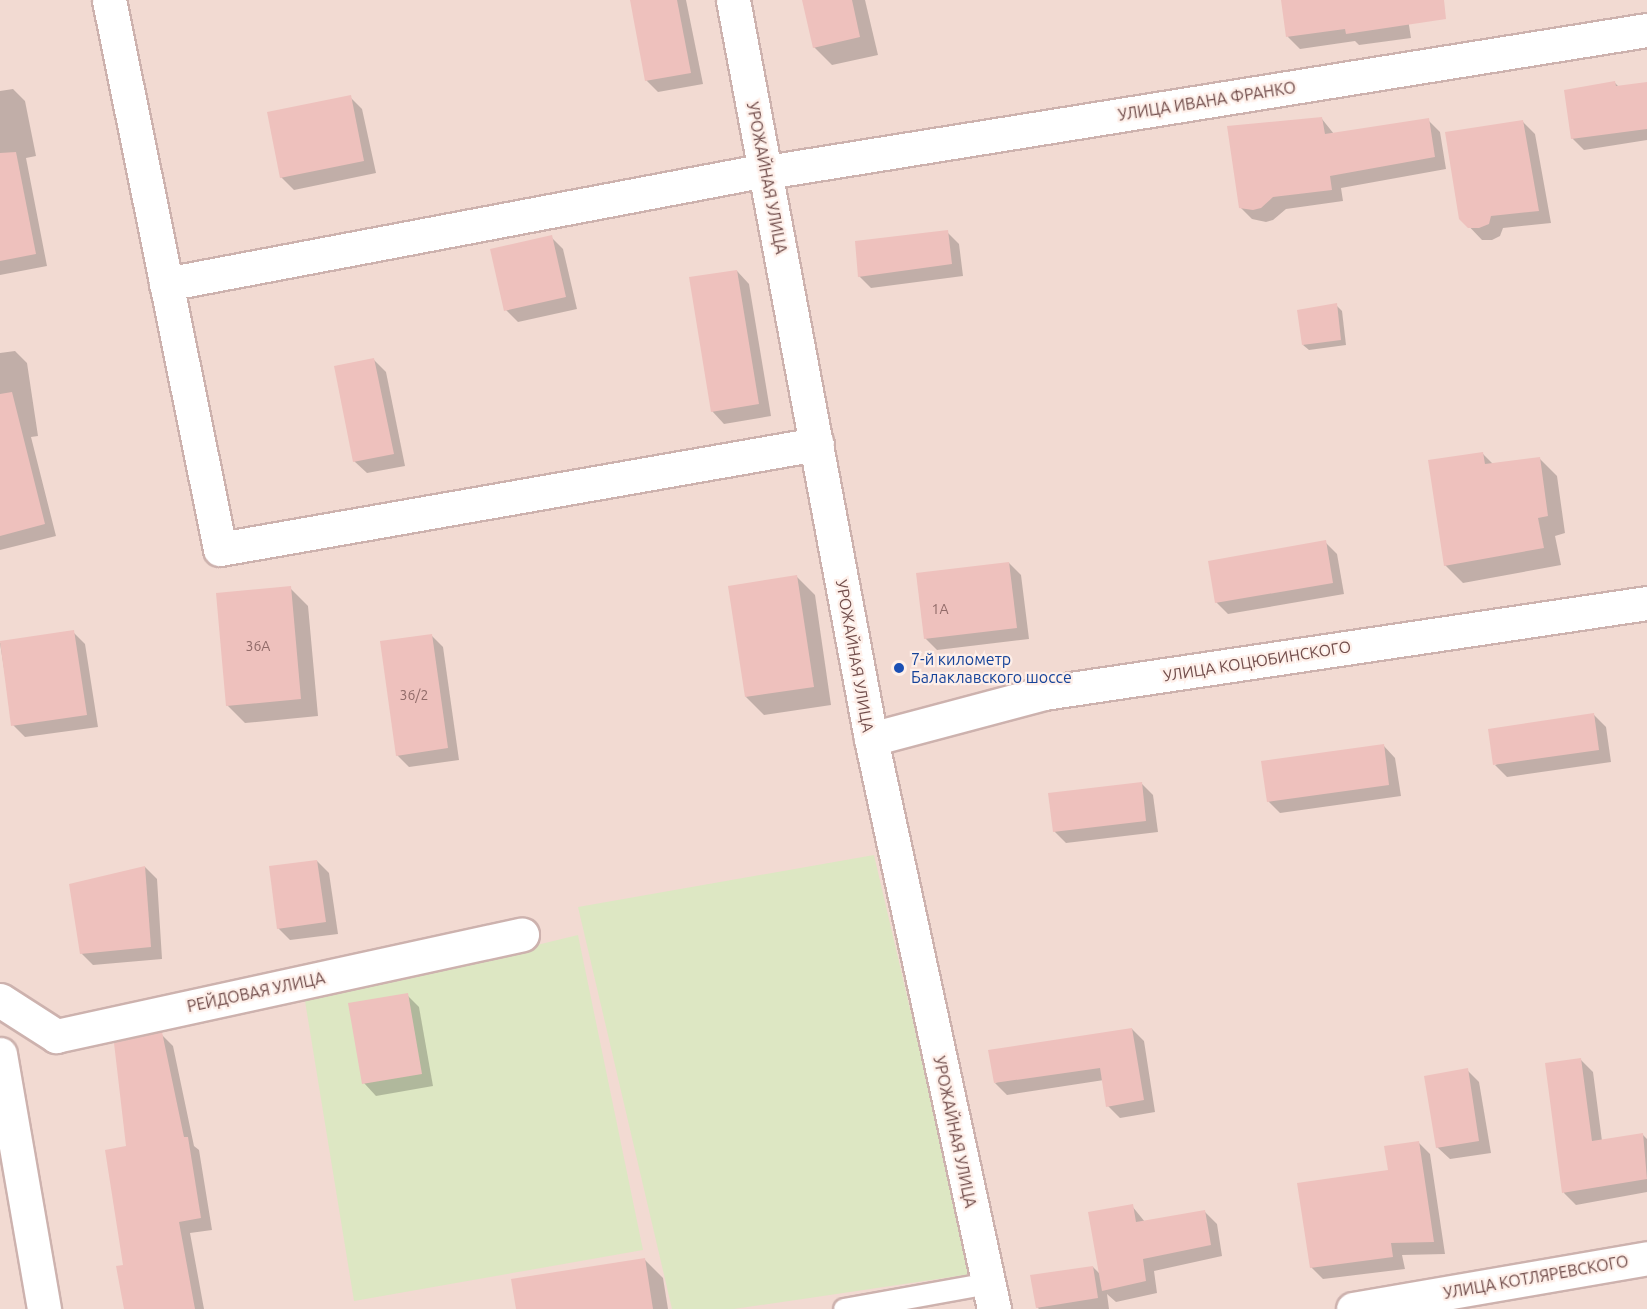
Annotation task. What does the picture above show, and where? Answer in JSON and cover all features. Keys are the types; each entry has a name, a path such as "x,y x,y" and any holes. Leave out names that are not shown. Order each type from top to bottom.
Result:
{"street":[{"path":"109,0 220,549 817,444"},
{"name":"УРОЖАЙНАЯ УЛИЦА","path":"734,0 871,739 991,1296"},
{"name":"УЛИЦА ИВАНА ФРАНКО","path":"166,284 766,171 1647,30"},
{"name":"УЛИЦА КОЦЮБИНСКОГО","path":"871,739 1044,693 1647,603"},
{"name":"РЕЙДОВАЯ УЛИЦА","path":"0,1000 56,1035 522,934"},
{"path":"0,1054 44,1309"},
{"name":"УЛИЦА КОТЛЯРЕВСКОГО","path":"1353,1309 1647,1258"}],"lane":[{"path":"844,1309 991,1296"}],"shaded area":[{"path":"0,0 1647,0 1647,1309 0,1309"}],"green space":[{"path":"874,855 972,1274 734,1309 672,1309 578,907"},
{"path":"578,935 643,1250 354,1301 305,1001"}],"building":[{"path":"630,0 677,0 691,73 645,81"},
{"path":"802,0 852,0 860,37 813,48"},
{"path":"1281,0 1444,0 1446,19 1346,34 1345,29 1286,37"},
{"path":"1615,81 1616,86 1647,82 1647,129 1571,139 1564,90"},
{"path":"351,95 364,161 280,178 267,112"},
{"path":"1322,117 1325,134 1429,118 1435,157 1330,176 1332,190 1273,197 1261,208 1253,210 1239,208 1227,126"},
{"path":"1523,120 1539,211 1491,216 1489,224 1479,228 1468,228 1459,219 1445,132"},
{"path":"16,152 36,254 0,261 0,153"},
{"path":"948,230 952,264 858,277 855,241"},
{"path":"552,235 566,297 504,311 490,249"},
{"path":"737,270 759,404 711,412 689,277"},
{"path":"1337,303 1341,340 1302,345 1297,310"},
{"path":"374,358 394,454 353,462 334,366"},
{"path":"12,392 45,524 0,536 0,394"},
{"path":"1483,452 1485,464 1540,457 1548,516 1538,518 1544,548 1444,566 1428,460"},
{"path":"1326,540 1333,583 1215,603 1208,561"},
{"path":"1009,562 1017,628 924,639 916,573"},
{"path":"797,575 814,687 745,697 728,586"},
{"path":"291,586 301,699 226,706 216,593"},
{"path":"74,630 87,715 11,726 0,641"},
{"path":"432,634 448,748 396,756 380,641"},
{"path":"1594,713 1599,750 1493,765 1488,729"},
{"path":"1384,744 1389,785 1267,802 1261,761"},
{"path":"1142,782 1146,821 1053,832 1048,793"},
{"path":"317,860 326,922 277,929 269,866"},
{"path":"145,866 151,947 80,954 69,884"},
{"path":"408,993 422,1074 362,1084 348,1003"},
{"path":"1132,1028 1144,1100 1106,1107 1100,1068 994,1083 988,1050"},
{"path":"162,1032 184,1137 188,1137 201,1218 179,1222 195,1309 124,1309 116,1266 123,1265 105,1150 126,1146 114,1043"},
{"path":"1581,1058 1592,1141 1643,1133 1647,1179 1562,1193 1545,1063"},
{"path":"1468,1068 1479,1141 1436,1148 1424,1076"},
{"path":"1419,1141 1434,1242 1391,1243 1393,1257 1310,1268 1297,1183 1388,1170 1384,1146"},
{"path":"1133,1204 1136,1222 1205,1210 1211,1245 1143,1259 1146,1281 1102,1291 1088,1212"},
{"path":"645,1258 653,1309 516,1309 511,1279"},
{"path":"1093,1266 1098,1298 1036,1308 1030,1275"}],"place":[{"name":"7-й километр Балаклавского шоссе","path":"899,668"}]}
